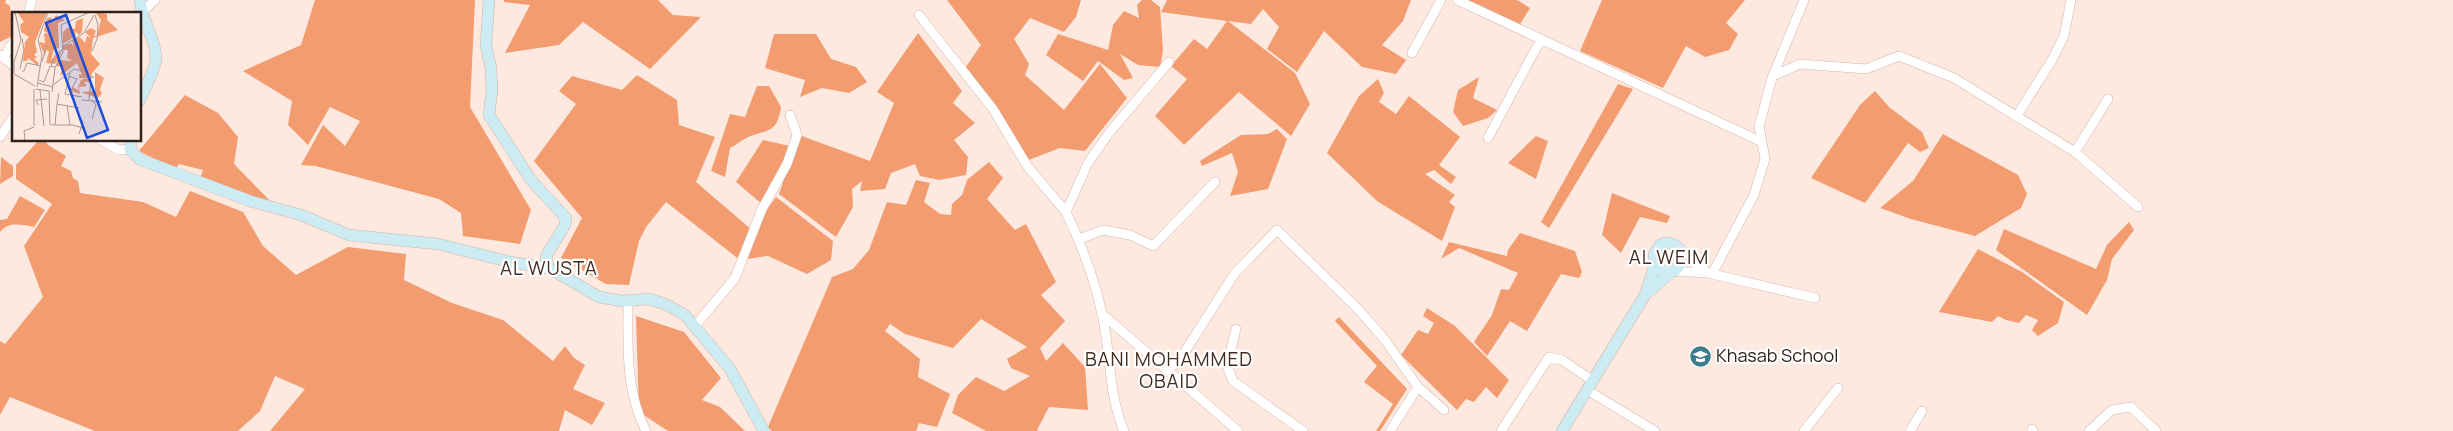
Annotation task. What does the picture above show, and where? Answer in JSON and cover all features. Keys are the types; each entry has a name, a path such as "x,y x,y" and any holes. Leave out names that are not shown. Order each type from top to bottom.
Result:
{"street":[{"path":"141,98 156,63 155,49 141,13 155,0"},
{"path":"489,0 486,45 491,69 492,92 489,115 531,180 566,218 565,224 546,258 549,268"},
{"path":"1412,53 1441,0"},
{"path":"1458,0 1762,142"},
{"path":"1710,273 1754,195 1765,159 1759,126 1773,76 1804,0"},
{"path":"2016,117 2052,60 2064,36 2071,0"},
{"path":"919,14 993,109 1028,167 1066,212 1079,239 1102,314 1111,386 1124,431"},
{"path":"1488,138 1541,39"},
{"path":"12,44 2,56 12,64"},
{"path":"1773,76 1800,64 1866,69 1899,56 1954,78 2075,152 2138,207"},
{"path":"1066,212 1088,163 1109,133 1169,62"},
{"path":"2075,152 2108,99"},
{"path":"695,326 735,278 762,209 787,164 796,135 790,115"},
{"path":"0,137 12,119"},
{"path":"103,141 119,150 130,145 139,159 250,201 301,216 349,235 438,244 510,262 549,268 599,297 628,300 649,299 665,304 685,315 730,369 764,431"},
{"path":"1079,239 1104,230 1130,234 1152,246 1215,182"},
{"path":"1169,370 1184,352 1234,273 1277,230 1358,309 1385,340 1418,387 1444,410"},
{"path":"1562,431 1645,295 1655,265 1654,254 1660,245 1671,243 1676,245 1682,254 1710,273"},
{"path":"1645,295 1681,265 1682,254"},
{"path":"1655,265 1663,272 1710,273 1815,298"},
{"path":"628,300 628,366 637,414 646,431"},
{"path":"1102,314 1238,431"},
{"path":"1236,329 1227,366 1233,381 1303,431"},
{"path":"1502,431 1549,357 1562,360 1590,386 1655,431"},
{"path":"1390,431 1418,387"},
{"path":"1804,431 1838,388"},
{"path":"2089,431 2112,410 2131,406 2156,431"},
{"path":"1910,431 1922,411"}],"shaded area":[{"path":"0,0 6,0 5,3 10,6 12,36 0,42"},
{"path":"315,0 475,0 470,107 531,210 520,244 463,236 461,213 439,199 316,166 301,165 323,125 345,146 360,121 330,107 308,145 288,125 292,101 243,71 301,45"},
{"path":"504,0 658,0 673,15 701,17 650,69 583,22 559,45 505,53 530,5 504,2"},
{"path":"947,0 1081,0 1076,17 1064,32 1030,18 1014,39 1029,64 1025,75 1064,110 1100,64 1127,98 1085,151 1060,148 1026,161 963,71 981,45"},
{"path":"1142,0 1151,0 1160,7 1163,51 1160,67 1138,65 1120,54 1133,78 1124,80 1098,61 1083,81 1046,55 1058,34 1108,50 1113,25 1124,11 1139,18 1137,5"},
{"path":"1167,0 1411,0 1403,21 1382,45 1406,60 1396,74 1362,67 1324,31 1297,72 1267,49 1279,27 1263,9 1251,24 1228,21 1295,73 1310,104 1291,136 1239,92 1184,145 1155,116 1187,79 1171,66 1194,39 1207,49 1227,21 1161,12"},
{"path":"1464,0 1517,0 1530,8 1519,26"},
{"path":"1602,0 1745,0 1726,23 1738,34 1729,50 1705,57 1686,46 1663,88 1580,51"},
{"path":"918,33 962,91 953,103 975,123 954,140 968,157 966,175 939,180 920,176 915,164 891,173 885,189 860,191 862,181 852,189 853,207 836,237 779,194 799,135 870,161 894,103 877,92"},
{"path":"774,34 816,34 831,59 856,67 867,82 849,93 822,88 800,97 805,80 765,68"},
{"path":"637,75 677,100 679,125 715,137 696,182 752,230 776,197 833,241 831,260 807,274 768,256 740,260 666,202 646,227 639,241 629,285 606,284 561,258 582,218 534,161 576,104 559,91 572,76 622,90"},
{"path":"1479,77 1473,98 1497,110 1488,118 1463,126 1453,112 1458,90"},
{"path":"1378,79 1384,93 1379,102 1396,114 1409,96 1460,137 1439,165 1456,177 1451,184 1434,170 1425,174 1455,195 1449,202 1455,207 1442,241 1377,201 1327,153 1359,96"},
{"path":"1618,84 1633,89 1549,228 1541,222"},
{"path":"757,86 769,86 781,107 777,122 771,129 748,137 730,148 725,177 711,171 730,114 745,117"},
{"path":"1875,91 1889,107 1922,132 1929,148 1920,152 1908,143 1865,203 1811,178 1860,105"},
{"path":"185,95 218,113 238,137 234,164 278,209 200,178 203,170 179,164 175,169 139,151"},
{"path":"1277,129 1287,139 1268,189 1230,196 1238,172 1232,153 1202,166 1200,161 1241,135 1268,134"},
{"path":"1943,134 2018,175 2027,194 2021,208 1975,236 1911,219 1880,208 1913,181"},
{"path":"1536,136 1548,141 1536,179 1508,163"},
{"path":"763,140 790,146 762,204 736,182"},
{"path":"38,141 46,141 48,145 66,156 61,166 71,171 73,178 78,181 80,193 143,202 176,217 190,191 243,212 263,246 296,275 348,247 406,254 404,280 452,303 503,320 553,361 565,346 574,358 585,365 573,389 605,403 592,425 565,410 559,431 270,431 305,389 275,376 260,411 238,431 95,431 10,397 0,415 0,341 5,344 43,297 24,246 52,204 16,179 16,165"},
{"path":"1,157 13,166 13,176 0,184"},
{"path":"989,162 1003,178 987,199 1015,230 1026,224 1056,282 1041,295 1065,321 1040,348 1046,361 1063,343 1085,367 1088,410 1049,407 1037,430 1039,431 986,431 952,413 958,395 976,377 1004,391 1030,376 1011,368 1007,359 1027,347 981,319 953,348 905,334 890,324 885,331 920,359 918,377 950,394 937,427 919,423 916,431 772,431 768,427 832,277 853,269 869,250 887,202 906,205 916,180 930,183 924,202 940,214 951,215 952,204 962,195 967,180"},
{"path":"1612,193 1670,216 1667,223 1640,217 1621,253 1602,235"},
{"path":"20,196 45,210 34,227 11,225 0,232 0,220 7,219"},
{"path":"2129,222 2134,230 2112,259 2107,280 2087,315 1996,250 2004,229 2096,269 2107,245"},
{"path":"1520,233 1575,251 1582,272 1579,278 1561,274 1527,331 1510,321 1487,356 1474,342 1492,315 1501,289 1509,290 1518,273 1459,248 1441,259 1449,242 1507,256 1508,250"},
{"path":"1978,249 2022,272 2064,302 2058,323 2038,336 2032,330 2038,320 2026,315 2019,323 1998,316 1992,322 1939,312"},
{"path":"1427,308 1455,326 1509,380 1497,398 1486,387 1474,402 1466,399 1457,410 1401,355 1418,330 1428,334 1434,323 1423,316"},
{"path":"636,316 684,332 721,378 702,400 720,407 745,431 668,431 639,412"},
{"path":"1339,317 1407,389 1380,431 1376,431 1393,404 1364,382 1377,366 1335,321"}],"place":[{"name":"Khasab School","path":"1700,356"}],"district":[{"name":"AL WEIM","path":"1669,257"},
{"name":"AL WUSTA","path":"549,268"},
{"name":"BANI MOHAMMED OBAID","path":"1169,370"}]}
